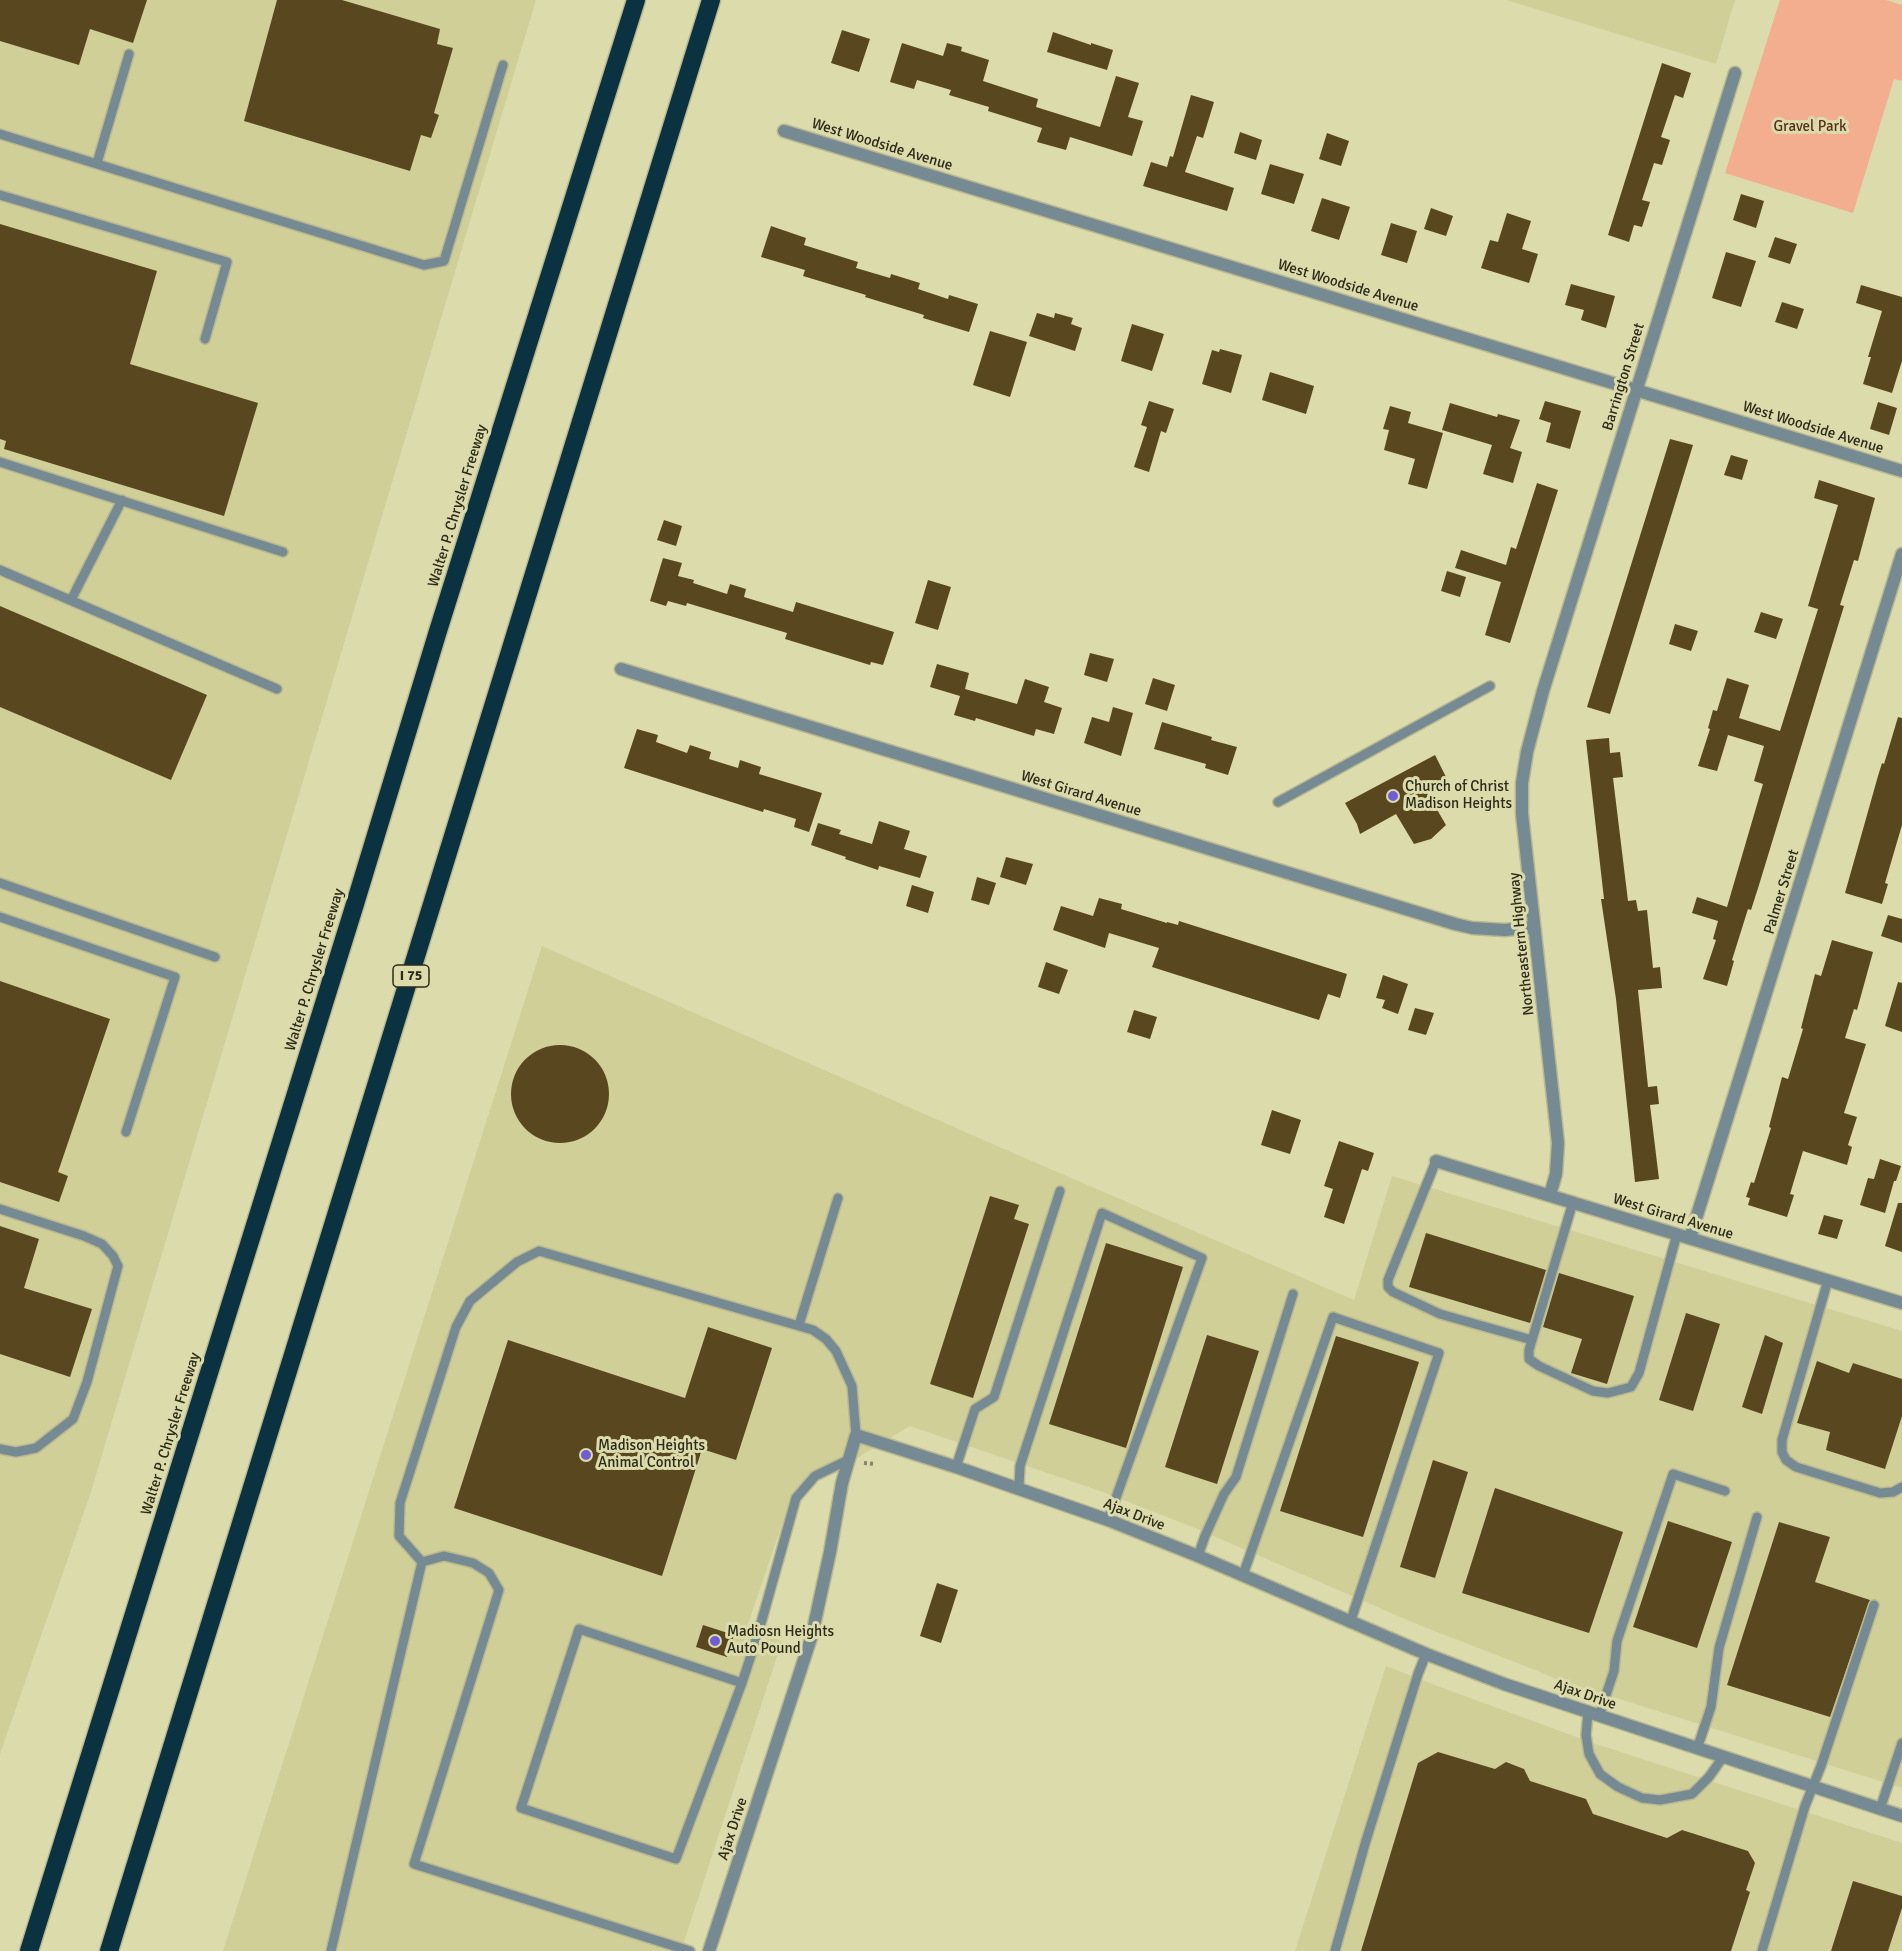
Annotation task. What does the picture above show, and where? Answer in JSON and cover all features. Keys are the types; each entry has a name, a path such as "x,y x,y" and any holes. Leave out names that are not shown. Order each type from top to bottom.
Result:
{"highway":[{"name":"Walter P. Chrysler Freeway","path":"28,1951 636,0"},
{"name":"I 75","path":"109,1951 711,0"},
{"path":"15,1951 54,1866"}],"street":[{"name":"Barrington Street","path":"1543,691 1735,73"},
{"name":"West Woodside Avenue","path":"784,131 1902,471"},
{"name":"Palmer Street","path":"1690,1238 1902,554"},
{"name":"West Girard Avenue","path":"621,669 1455,924 1472,928 1505,930 1534,927"},
{"name":"Northeastern Highway","path":"1543,691 1527,752 1522,783 1522,814 1558,1143 1556,1174 1550,1195"},
{"name":"West Girard Avenue","path":"1436,1161 1902,1303"},
{"name":"Ajax Drive","path":"709,1951 812,1635 842,1483 856,1436 956,1467 1108,1520 1243,1575 1350,1623 1504,1684 1902,1816"}],"lane":[{"path":"97,163 129,54"},
{"path":"0,134 424,265 444,261 503,65"},
{"path":"0,195 227,262 204,339"},
{"path":"0,462 283,552"},
{"path":"70,600 122,500"},
{"path":"0,570 277,689"},
{"path":"1278,802 1491,686"},
{"path":"0,883 215,957"},
{"path":"0,917 175,977 126,1132"},
{"path":"1436,1161 1388,1280 1388,1287 1393,1292 1440,1314 1532,1340"},
{"path":"956,1467 975,1409 994,1397 1060,1191"},
{"path":"799,1325 838,1198"},
{"path":"1573,1202 1529,1350 1529,1359 1593,1391 1608,1393 1621,1391 1631,1387 1639,1373 1677,1234"},
{"path":"0,1209 102,1244 113,1256 118,1266 87,1382 72,1419 36,1448 16,1452 0,1449"},
{"path":"1018,1488 1020,1466 1102,1213 1202,1258 1108,1520"},
{"path":"422,1562 399,1536 400,1503 456,1327 470,1301 517,1262 539,1251 813,1330 836,1350 852,1386 856,1436"},
{"path":"1828,1280 1782,1440 1782,1452 1786,1460 1796,1467 1880,1493 1893,1492 1902,1487"},
{"path":"1198,1556 1224,1494 1236,1477 1293,1294"},
{"path":"1243,1575 1332,1317 1439,1353 1350,1623"},
{"path":"742,1683 579,1629 521,1808 676,1859 742,1683 796,1498 815,1476 849,1460"},
{"path":"1723,1757 1709,1777 1692,1794 1660,1800 1642,1798 1618,1787 1600,1774 1589,1754 1586,1735 1593,1714 1614,1671 1617,1641 1673,1474 1725,1491"},
{"path":"1697,1749 1711,1707 1719,1648 1757,1518"},
{"path":"422,1562 444,1556 472,1563 489,1573 499,1590 414,1864 690,1951"},
{"path":"331,1951 422,1562"},
{"path":"1762,1951 1805,1806 1874,1605"},
{"path":"1335,1951 1365,1844 1425,1654"},
{"path":"1880,1809 1902,1743"}],"shaded area":[{"path":"0,0 536,0 90,1495 0,1754"},
{"path":"1506,0 1735,0 1716,64"},
{"path":"542,946 1354,1300 1392,1176 1902,1331 1902,1788 1569,1685 1419,1625 1195,1528 1103,1492 910,1426 791,1498 746,1630 782,1641 681,1951 223,1951"},
{"path":"1386,1666 1596,1744 1902,1843 1902,1951 1295,1951"}],"green space":[{"name":"Gravel Park","path":"1780,0 1886,0 1902,5 1902,81 1894,79 1853,213 1725,173"}],"building":[{"path":"0,0 147,0 133,43 90,29 79,65 0,41"},
{"path":"277,0 342,0 440,29 437,44 453,48 434,113 439,115 431,138 421,135 410,171 244,121"},
{"path":"842,30 870,39 859,72 831,63"},
{"path":"1053,32 1113,50 1107,70 1047,52"},
{"path":"902,43 943,56 947,43 962,47 961,51 989,60 983,81 1038,99 1036,107 1100,127 1116,76 1139,83 1128,117 1143,121 1132,156 1070,137 1066,150 1037,142 1042,128 988,111 989,107 949,95 951,90 917,80 914,89 890,82"},
{"path":"1662,63 1691,73 1683,98 1675,95 1661,137 1670,140 1662,165 1654,163 1642,200 1650,202 1642,227 1634,225 1629,242 1608,235"},
{"path":"1191,95 1214,102 1203,138 1197,136 1185,172 1234,188 1227,211 1143,186 1151,162 1167,167 1170,156 1173,157"},
{"path":"1240,132 1262,140 1256,160 1234,153"},
{"path":"1327,133 1349,141 1341,166 1319,159"},
{"path":"1270,164 1304,174 1294,204 1261,194"},
{"path":"1741,194 1764,201 1756,228 1733,220"},
{"path":"1322,198 1350,207 1339,240 1311,231"},
{"path":"1431,208 1453,216 1446,236 1424,229"},
{"path":"1507,213 1531,221 1522,249 1538,254 1529,283 1481,268 1490,240 1498,242"},
{"path":"1391,223 1417,231 1407,263 1381,255"},
{"path":"0,224 157,271 130,364 258,403 224,516 4,449 6,441 0,439"},
{"path":"771,226 806,238 804,245 858,262 856,268 890,278 891,274 920,283 918,289 948,299 949,295 978,304 969,332 923,318 924,315 865,297 866,295 803,276 805,270 761,257"},
{"path":"1775,237 1797,244 1790,264 1768,257"},
{"path":"1726,252 1756,261 1741,307 1712,298"},
{"path":"1571,284 1615,296 1606,328 1581,320 1584,310 1565,305"},
{"path":"1861,285 1902,297 1902,361 1892,393 1863,384 1871,357 1868,357 1882,311 1856,303"},
{"path":"1782,302 1804,309 1797,329 1775,322"},
{"path":"1037,313 1054,318 1055,313 1073,318 1071,324 1082,328 1075,351 1029,336"},
{"path":"1132,324 1164,334 1152,371 1121,361"},
{"path":"990,331 1027,342 1010,397 973,385"},
{"path":"1220,349 1242,355 1231,393 1202,384 1212,350 1219,352"},
{"path":"1270,372 1314,386 1306,414 1262,400"},
{"path":"1149,401 1174,409 1166,433 1161,431 1149,472 1134,467 1147,427 1141,425"},
{"path":"1545,401 1581,411 1570,449 1546,442 1551,423 1539,419"},
{"path":"1878,402 1897,408 1889,435 1870,429"},
{"path":"1450,403 1497,417 1498,414 1520,420 1510,448 1522,452 1513,483 1483,474 1492,445 1442,430"},
{"path":"1390,406 1411,412 1408,423 1443,433 1427,489 1408,484 1415,459 1384,450 1389,430 1383,429"},
{"path":"1670,439 1693,445 1610,714 1587,707"},
{"path":"1731,455 1748,460 1742,480 1724,475"},
{"path":"1819,480 1875,498 1858,561 1854,560 1840,605 1844,606 1759,885 1751,910 1748,909 1732,960 1734,961 1727,986 1703,979 1716,940 1713,939 1718,921 1692,913 1697,897 1727,907 1763,784 1754,781 1764,746 1728,735 1717,771 1698,766 1710,729 1708,728 1713,710 1717,711 1727,678 1749,685 1739,718 1780,731 1818,609 1808,606 1838,505 1814,498"},
{"path":"1537,483 1558,490 1510,643 1485,635 1501,582 1455,568 1461,550 1506,565 1511,547 1516,549"},
{"path":"664,520 682,526 676,546 657,540"},
{"path":"663,558 682,563 678,576 727,594 730,584 746,589 744,597 793,612 796,602 894,632 883,665 871,662 870,665 785,639 787,633 687,603 686,606 668,601 666,606 650,601"},
{"path":"1447,571 1466,577 1460,597 1441,591"},
{"path":"928,580 951,587 938,630 915,623"},
{"path":"0,606 207,695 171,780 0,707"},
{"path":"1761,612 1783,619 1776,639 1754,632"},
{"path":"1675,624 1698,631 1691,651 1669,644"},
{"path":"1090,653 1114,659 1107,682 1084,675"},
{"path":"937,664 969,673 965,689 1017,704 1025,679 1049,687 1044,702 1062,708 1054,734 1036,729 1034,736 976,718 975,721 954,715 960,696 930,687"},
{"path":"1153,678 1175,685 1167,711 1145,704"},
{"path":"1113,707 1133,713 1121,756 1084,743 1092,717 1109,722"},
{"path":"1898,717 1902,718 1902,825 1885,883 1888,884 1882,904 1845,893 1878,776 1882,763 1884,764"},
{"path":"1162,722 1237,747 1228,775 1205,768 1206,764 1154,749"},
{"path":"637,729 658,735 656,742 687,753 690,745 711,752 709,759 738,768 740,760 761,767 759,774 822,793 809,832 794,827 796,819 764,809 763,812 624,768"},
{"path":"1609,738 1610,753 1620,752 1623,777 1613,778 1628,901 1636,900 1638,911 1647,910 1653,968 1660,967 1662,988 1638,990 1648,1087 1657,1086 1659,1104 1650,1105 1659,1179 1635,1182 1616,999 1601,899 1604,899 1586,740"},
{"name":"Church of Christ Madison Heights","path":"1435,755 1447,779 1425,789 1446,825 1431,839 1414,844 1396,814 1360,834 1345,803"},
{"path":"879,821 910,831 904,849 927,856 920,878 879,866 878,870 811,845 818,823 841,830 839,834 872,844"},
{"path":"1006,857 1033,864 1026,885 1000,877"},
{"path":"977,877 996,883 989,905 971,900"},
{"path":"912,885 934,892 928,913 906,906"},
{"path":"1099,898 1122,904 1121,909 1167,923 1178,925 1179,921 1347,974 1340,998 1328,994 1319,1020 1152,967 1159,948 1109,933 1105,948 1053,930 1061,906 1093,916"},
{"path":"1888,915 1902,919 1902,943 1881,936"},
{"path":"1832,940 1873,952 1857,1010 1854,1009 1845,1038 1866,1044 1844,1113 1857,1117 1848,1145 1852,1147 1847,1165 1803,1151 1790,1194 1794,1195 1787,1217 1748,1205 1750,1198 1746,1197 1751,1182 1754,1183 1771,1128 1769,1127 1782,1077 1788,1079 1803,1029 1801,1028 1815,974 1821,976"},
{"path":"1046,962 1068,970 1059,994 1038,987"},
{"path":"1383,975 1408,984 1398,1014 1382,1008 1385,1000 1376,998"},
{"path":"0,981 110,1019 58,1172 68,1176 59,1202 0,1182"},
{"path":"1898,982 1902,983 1902,1032 1885,1026"},
{"path":"1415,1008 1434,1013 1426,1035 1408,1030"},
{"path":"1134,1010 1157,1017 1150,1039 1127,1032"},
{"path":"560,1045 579,1049 595,1059 605,1075 609,1094 605,1113 595,1129 579,1139 560,1143 541,1139 525,1129 515,1113 511,1094 515,1075 525,1059 541,1049"},
{"path":"1272,1110 1301,1120 1290,1154 1261,1145"},
{"path":"1339,1141 1374,1153 1368,1171 1362,1169 1344,1224 1324,1217 1333,1189 1324,1186"},
{"path":"1880,1159 1901,1166 1885,1213 1860,1205 1868,1178 1874,1179"},
{"path":"990,1196 1019,1205 1014,1219 1029,1224 973,1398 930,1384"},
{"path":"1898,1203 1902,1203 1902,1252 1885,1246"},
{"path":"1824,1215 1843,1220 1837,1239 1818,1234"},
{"path":"0,1226 39,1239 24,1288 92,1309 70,1377 0,1354"},
{"path":"1426,1233 1546,1270 1530,1323 1409,1287"},
{"path":"1106,1243 1183,1267 1126,1448 1049,1424"},
{"path":"1559,1273 1634,1296 1607,1384 1571,1373 1582,1339 1543,1327"},
{"path":"1686,1313 1720,1324 1693,1411 1659,1400"},
{"name":"Madison Heights Animal Control","path":"708,1327 772,1348 736,1460 702,1449 662,1576 454,1508 508,1340 685,1398"},
{"path":"1207,1335 1259,1351 1217,1484 1165,1467"},
{"path":"1765,1335 1783,1343 1762,1414 1742,1407"},
{"path":"1336,1336 1419,1362 1363,1537 1280,1511"},
{"path":"1817,1361 1849,1373 1853,1363 1902,1379 1902,1416 1885,1469 1826,1450 1830,1432 1797,1423"},
{"path":"1433,1460 1468,1472 1435,1578 1400,1567"},
{"path":"1495,1488 1623,1532 1589,1633 1462,1593"},
{"path":"1668,1521 1732,1542 1697,1648 1633,1627"},
{"path":"1779,1522 1830,1537 1815,1582 1870,1600 1830,1717 1727,1685"},
{"path":"937,1583 958,1590 941,1643 920,1636"},
{"name":"Madiosn Heights Auto Pound","path":"703,1625 734,1635 727,1657 696,1647"},
{"path":"1438,1752 1495,1769 1506,1762 1524,1769 1530,1781 1586,1799 1593,1814 1667,1838 1682,1830 1748,1851 1755,1863 1746,1890 1750,1892 1731,1951 1361,1951 1418,1763"},
{"path":"1853,1881 1902,1896 1902,1908 1888,1951 1831,1951"}],"place":[{"name":"Church of Christ Madison Heights","path":"1393,796"},
{"name":"Madison Heights Animal Control","path":"586,1455"},
{"name":"Madiosn Heights Auto Pound","path":"715,1641"}]}
